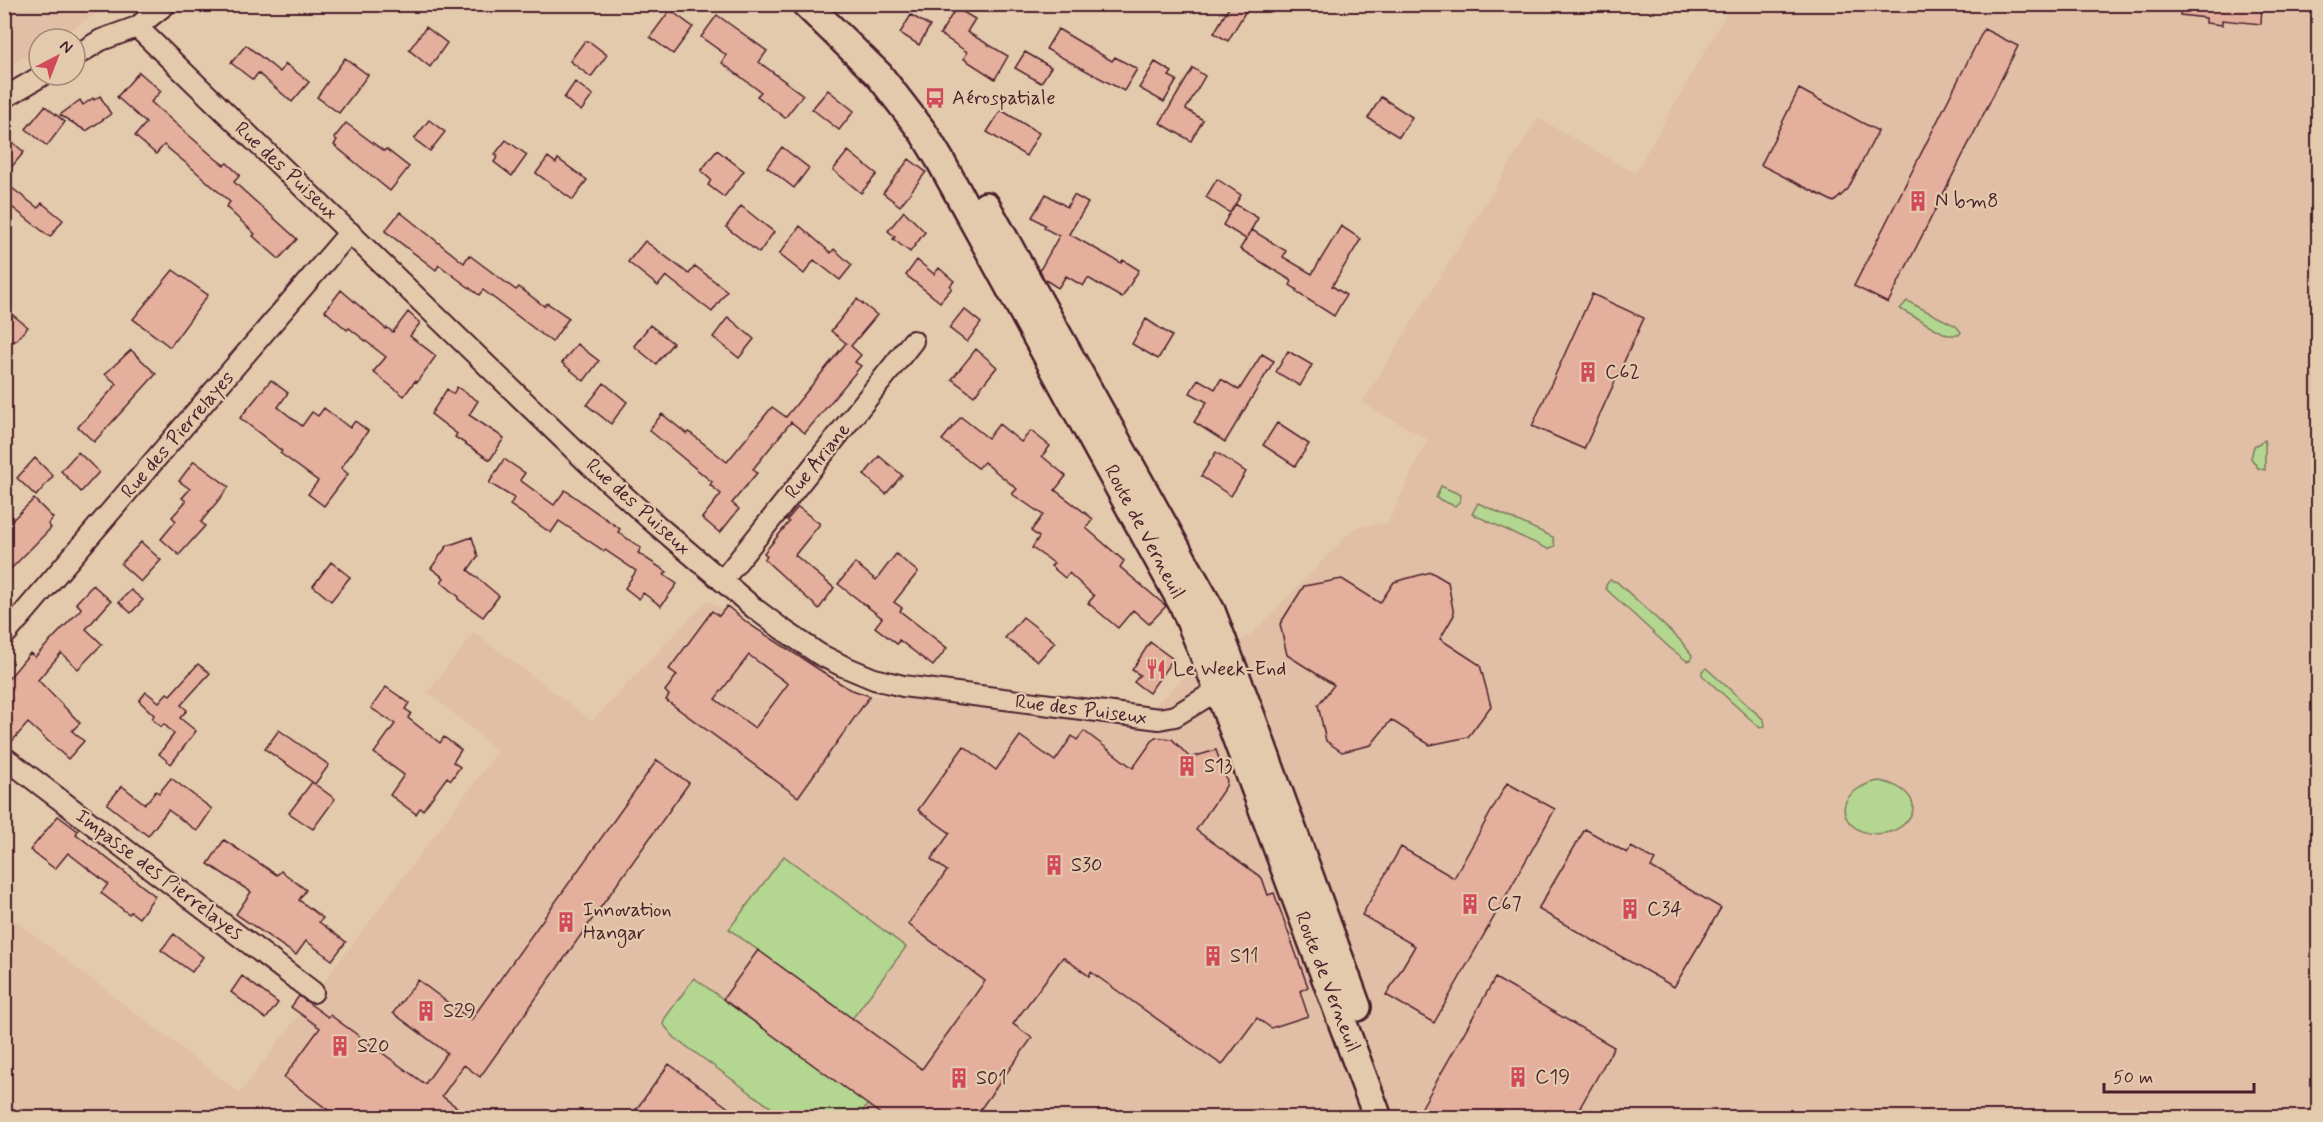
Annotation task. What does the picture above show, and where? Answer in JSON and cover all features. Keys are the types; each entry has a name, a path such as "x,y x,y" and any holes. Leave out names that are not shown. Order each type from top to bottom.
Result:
{"main road":[{"name":"Route de Verneuil","path":"806,4 884,81 923,132 1188,615 1219,691 1378,1118"},
{"name":"Route de Verneuil","path":"831,4 898,72 930,111 1011,249 1206,600 1252,719 1396,1118"}],"street":[{"path":"87,49 101,40 137,27 166,4"},
{"name":"Rue des Puiseux","path":"137,27 166,58 350,232 590,465 722,581 764,615 819,654 874,679 903,686 1159,719 1175,716 1212,692 1219,691"},
{"path":"4,98 27,84"},
{"name":"Rue des Pierrelayes","path":"4,636 350,232"},
{"name":"Rue Ariane","path":"722,581 913,341"},
{"path":"1219,691 1229,695 1252,719"},
{"name":"Impasse des Pierrelayes","path":"4,757 313,992"}],"shaded area":[{"path":"5,4 111,5 75,27 27,27 27,55 5,69"},
{"path":"1731,5 2318,5 2318,1117 5,1117 4,912 240,1093 498,751 428,692 474,632 592,721 707,600 865,695 1143,717 1197,665 1253,633 1355,527 1388,523 1427,439 1362,403 1538,118 1635,173"}],"green space":[{"path":"1907,301 1956,326 1961,332 1959,335 1947,335 1900,309"},
{"path":"2265,440 2265,470 2258,468 2251,458 2254,446"},
{"path":"1441,486 1461,495 1460,501 1455,506 1436,498"},
{"path":"1478,503 1553,537 1555,546 1548,549 1472,514"},
{"path":"1610,580 1617,582 1680,640 1692,655 1691,660 1687,661 1670,648 1606,589"},
{"path":"1706,668 1764,720 1765,726 1760,728 1702,675 1702,671"},
{"path":"1879,781 1903,790 1912,802 1913,808 1910,816 1898,829 1873,834 1851,824 1844,810 1845,803 1854,792"},
{"path":"784,856 906,947 852,1019 729,929"},
{"path":"694,978 868,1104 859,1117 784,1117 675,1038 663,1024"}],"building":[{"path":"1231,4 1250,4 1228,41 1214,33"},
{"path":"2181,4 2262,4 2261,24 2222,20 2222,25 2206,23 2206,18 2180,15"},
{"path":"956,8 975,19 967,32 1008,56 995,79 964,59 967,52 940,34"},
{"path":"670,10 693,27 673,54 650,37"},
{"path":"717,15 767,51 759,62 803,95 785,118 757,96 761,92 722,63 726,55 701,37"},
{"path":"911,15 930,26 919,45 900,33"},
{"path":"426,27 447,43 430,67 409,50"},
{"path":"1058,29 1112,61 1115,57 1137,69 1124,91 1046,49"},
{"name":"N bm8","path":"1984,29 2018,46 1888,303 1854,286"},
{"path":"584,42 590,42 607,55 591,77 570,61"},
{"path":"246,45 280,72 286,64 309,82 292,102 258,73 253,80 231,63"},
{"path":"1025,52 1051,67 1041,83 1015,68"},
{"path":"345,58 368,75 339,113 317,97"},
{"path":"1155,62 1172,72 1169,76 1177,80 1164,102 1139,88"},
{"path":"1193,68 1205,76 1186,109 1203,120 1191,141 1160,123"},
{"path":"139,72 161,91 151,102 216,159 224,165 227,163 240,175 234,182 297,239 279,259 226,207 230,202 193,169 164,145 156,154 135,136 146,123 117,97"},
{"path":"575,82 593,95 581,111 564,98"},
{"path":"1799,89 1878,131 1848,189 1834,202 1761,165"},
{"path":"828,90 854,111 839,130 812,109"},
{"path":"100,96 111,114 86,131 60,115 80,100 83,105"},
{"path":"1381,97 1412,117 1399,137 1368,118"},
{"path":"45,106 65,122 47,146 26,129"},
{"path":"1001,110 1039,133 1026,156 987,132"},
{"path":"429,120 445,132 430,151 414,139"},
{"path":"346,123 409,167 390,191 334,145 337,140 334,138"},
{"path":"4,135 24,152 4,176"},
{"path":"506,140 527,155 512,176 494,162 498,156 495,154"},
{"path":"782,147 809,168 794,188 767,167"},
{"path":"717,150 744,171 724,197 708,185 711,180 701,171"},
{"path":"848,151 877,174 861,193 833,170"},
{"path":"548,157 556,163 558,159 587,180 573,200 536,173"},
{"path":"909,159 926,172 900,206 883,193"},
{"path":"1217,179 1241,195 1230,213 1206,197"},
{"path":"4,182 38,208 42,203 63,220 50,237 13,208 4,219"},
{"path":"1046,194 1067,207 1074,195 1088,203 1069,234 1121,263 1123,260 1139,270 1122,298 1088,278 1083,286 1066,276 1058,288 1044,279 1040,270 1059,236 1044,228 1045,225 1032,217"},
{"path":"1235,204 1258,218 1247,237 1252,230 1286,251 1283,257 1312,274 1341,226 1361,239 1332,286 1346,295 1334,316 1296,292 1297,290 1290,285 1292,281 1240,249 1246,239 1223,225"},
{"path":"741,206 774,232 759,253 726,227"},
{"path":"904,211 925,232 910,252 893,239 895,237 888,231"},
{"path":"400,212 464,263 469,255 516,290 519,287 544,306 547,303 569,318 552,342 483,290 479,295 439,265 436,270 385,231"},
{"path":"800,226 831,253 834,249 852,265 840,280 814,260 804,274 779,254"},
{"path":"645,241 689,274 695,266 727,291 712,312 666,276 658,286 628,262"},
{"path":"917,260 934,274 939,268 954,281 950,286 952,288 940,302 906,275"},
{"path":"173,270 208,295 170,347 133,319"},
{"path":"341,290 386,329 393,332 408,312 420,323 410,336 436,356 404,396 373,372 386,357 349,328 347,330 325,311"},
{"name":"C62","path":"1592,294 1644,318 1584,449 1532,426"},
{"path":"857,299 877,315 851,346 861,355 855,362 861,366 805,433 791,422 753,469 757,473 732,503 739,509 720,533 702,518 721,494 710,485 712,482 649,430 662,414 727,462 772,407 786,417 846,343 831,331"},
{"path":"4,308 28,327 14,342 4,334"},
{"path":"964,309 981,323 967,342 949,328"},
{"path":"728,317 754,339 739,358 713,337"},
{"path":"1146,319 1172,336 1158,359 1132,344"},
{"path":"650,325 673,343 656,364 634,346"},
{"path":"577,344 599,361 584,381 562,363"},
{"path":"976,349 997,367 974,396 952,379"},
{"path":"131,350 156,374 94,442 78,427 117,384 105,374"},
{"path":"1288,351 1312,365 1300,386 1276,372"},
{"path":"1262,354 1274,361 1225,442 1194,422 1207,402 1190,393 1198,379 1215,389 1221,379 1239,390"},
{"path":"271,380 288,393 278,407 302,426 312,412 318,416 324,408 350,428 355,421 368,431 341,468 348,474 324,506 308,494 318,481 280,453 282,451 240,418"},
{"path":"604,383 627,402 611,424 587,405"},
{"path":"457,387 478,401 469,415 504,438 490,460 455,437 457,434 431,414 447,389 453,394"},
{"path":"961,417 988,438 999,424 1021,442 1031,431 1050,446 1042,456 1066,476 1055,490 1093,519 1086,528 1124,561 1120,567 1166,606 1149,624 1133,610 1118,628 1088,603 1094,596 1069,573 1065,578 1051,566 1054,563 1032,548 1039,537 1031,531 1043,515 1012,494 1017,489 984,462 978,468 942,440"},
{"path":"1277,423 1309,444 1295,466 1263,445"},
{"path":"78,452 99,472 81,492 61,471"},
{"path":"1216,452 1246,472 1231,496 1201,476"},
{"path":"879,456 902,475 886,494 864,475"},
{"path":"35,458 53,476 36,496 17,478"},
{"path":"504,459 525,473 520,480 554,505 565,490 620,529 618,532 641,548 638,553 667,572 664,575 677,584 661,606 643,593 639,599 625,588 636,571 605,550 559,521 551,533 510,505 514,498 489,483"},
{"path":"194,461 229,487 201,522 205,526 179,555 161,539 176,521 172,517 186,501 182,498 190,489 179,481"},
{"path":"34,499 53,518 48,524 51,528 4,576 4,528"},
{"path":"798,507 820,524 795,555 834,588 819,609 764,559 767,556 764,553"},
{"path":"472,537 478,556 468,570 499,596 483,617 458,599 459,597 441,582 444,578 431,568 447,546"},
{"path":"141,542 161,560 141,582 121,564"},
{"path":"896,554 918,572 894,602 902,608 900,611 947,648 933,666 899,640 897,644 875,627 882,618 838,584 855,563 876,580"},
{"path":"331,562 350,577 331,601 313,586"},
{"path":"1431,572 1448,582 1454,615 1440,639 1480,665 1491,706 1468,737 1430,745 1391,720 1371,745 1342,752 1326,741 1318,705 1334,685 1287,655 1280,624 1304,586 1342,579 1380,603 1394,582"},
{"path":"93,585 111,601 86,629 102,644 78,669 61,653 38,680 80,723 72,731 84,741 68,759 28,723 8,746 4,745 4,684 30,653 35,657 80,610 81,608 76,603"},
{"path":"131,590 143,600 131,613 119,602"},
{"path":"727,606 749,624 849,689 870,696 798,797 666,700 669,695 665,691 677,675 669,669 712,611 719,616","holes":["749,655 788,684 755,728 715,699"]},
{"path":"1023,617 1055,642 1038,661 1005,638"},
{"path":"1150,642 1173,659 1149,693 1134,682 1140,675 1132,670"},
{"path":"198,664 210,673 181,705 187,710 180,718 196,731 171,764 159,754 174,734 164,724 161,727 152,719 154,715 139,701 146,692 159,702 167,693 170,695"},
{"path":"386,687 409,703 405,709 411,713 408,718 440,743 444,737 461,750 453,762 460,767 451,780 447,777 423,810 420,808 416,814 390,795 404,775 374,753 395,724 371,708"},
{"path":"279,730 329,765 315,784 265,749"},
{"path":"1084,731 1133,768 1155,737 1172,739 1190,758 1216,750 1227,781 1226,786 1196,830 1262,878 1268,895 1274,893 1308,987 1300,991 1308,1016 1271,1028 1257,1018 1222,1065 1091,972 1089,976 1063,957 1013,1024 1032,1038 974,1118 886,1118 723,999 758,950 922,1069 985,981 908,924 947,871 931,859 950,833 918,810 964,746 996,770 1020,736 1055,761 1072,736 1077,740"},
{"path":"657,760 689,783 480,1077 464,1065 442,1096 471,1118 339,1118 284,1077 320,1028 291,1007 299,996 328,1017 330,1015 425,1084 447,1053 393,1013 418,980 471,1020"},
{"path":"171,778 212,809 197,831 168,810 148,836 107,804 122,786 145,804 156,791 159,793"},
{"path":"312,782 335,799 313,829 289,813"},
{"name":"C67","path":"1507,783 1555,809 1434,1023 1386,995 1415,946 1362,915 1401,847 1454,878"},
{"path":"58,816 78,831 76,834 155,896 139,918 131,912 129,914 101,893 108,884 68,853 55,869 30,850"},
{"name":"C34","path":"1585,829 1627,853 1631,847 1655,860 1651,867 1721,908 1674,987 1538,909"},
{"path":"224,840 277,875 281,871 306,890 299,900 323,918 319,922 346,942 332,960 306,941 296,955 236,914 251,892 208,864"},
{"path":"174,934 203,957 192,972 161,950"},
{"path":"242,976 278,1003 266,1019 231,992"},
{"name":"C19","path":"1495,978 1614,1047 1574,1118 1425,1118 1422,1107"},
{"path":"669,1064 742,1118 630,1118"}],"place":[{"name":"Aérospatiale","path":"935,98"},
{"name":"N bm8","path":"1918,201"},
{"name":"C62","path":"1588,372"},
{"name":"Le Week-End","path":"1156,669"},
{"name":"S13","path":"1187,766"},
{"name":"S30","path":"1054,865"},
{"name":"C67","path":"1470,904"},
{"name":"C34","path":"1630,909"},
{"name":"Innovation Hangar","path":"566,922"},
{"name":"S11","path":"1213,956"},
{"name":"S29","path":"426,1011"},
{"name":"S20","path":"340,1046"},
{"name":"C19","path":"1518,1077"},
{"name":"S01","path":"959,1078"}]}
